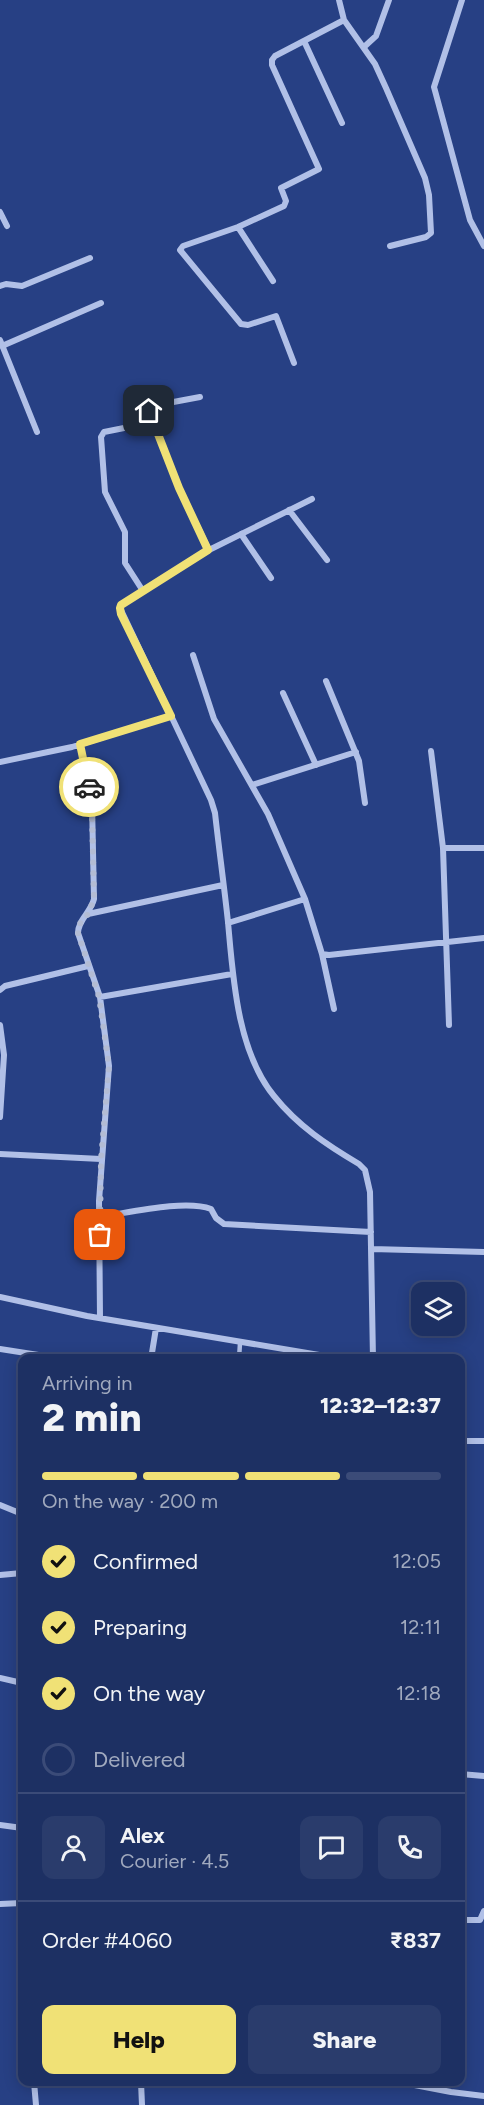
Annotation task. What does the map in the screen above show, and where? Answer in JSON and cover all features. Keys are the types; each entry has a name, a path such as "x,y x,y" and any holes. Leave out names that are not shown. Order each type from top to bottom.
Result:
{"street":[{"path":"339,0 344,20 364,47 386,88 425,178 429,195 431,233 426,237 390,246"},
{"path":"364,47 376,36 389,0"},
{"path":"462,0 434,87 470,220 484,246"},
{"path":"294,363 276,316 248,325 241,324 180,253 183,246 238,227 284,206 286,201 281,188 319,169 272,65 272,60 275,56 344,20"},
{"path":"304,41 342,123"},
{"path":"0,212 8,226"},
{"path":"238,227 273,281"},
{"path":"0,286 6,284 22,286 90,258"},
{"path":"37,432 1,343 101,303"},
{"path":"200,398 152,406 149,411 179,488 208,550"},
{"path":"143,591 125,563 125,532 105,492 101,437 104,432 153,422"},
{"path":"312,499 208,550 121,605 120,608 212,800 236,999 258,1072 273,1095 312,1135 366,1170 370,1192 373,1354"},
{"path":"288,510 327,560"},
{"path":"241,534 271,578"},
{"path":"194,655 214,718 268,814 305,899 322,954 334,1009"},
{"path":"326,681 357,752 365,803"},
{"path":"283,693 316,765"},
{"path":"0,762 80,744 171,716"},
{"path":"80,744 92,813 94,899 88,914 78,926 78,933 99,997 109,1066 101,1159 100,1318"},
{"path":"431,751 443,848 449,1025"},
{"path":"252,785 357,752"},
{"path":"443,848 484,848"},
{"path":"88,914 223,885"},
{"path":"228,923 305,899"},
{"path":"322,954 484,938"},
{"path":"0,990 5,986 88,966"},
{"path":"99,997 232,974"},
{"path":"0,1025 4,1070 0,1117"},
{"path":"0,1154 101,1159"},
{"path":"99,1217 159,1208 198,1206 211,1209 219,1222 224,1224 371,1232"},
{"path":"372,1249 484,1252"},
{"path":"0,1297 100,1318 311,1354"},
{"path":"152,1354 156,1328"},
{"path":"0,1349 32,1354"},
{"path":"465,1441 484,1441"},
{"path":"0,1505 18,1512"},
{"path":"0,1575 18,1573"},
{"path":"0,1678 18,1682"},
{"path":"465,1774 484,1776"},
{"path":"0,1825 18,1827"},
{"path":"0,1904 18,1903"},
{"path":"465,1920 480,1920 484,1911"},
{"path":"34,2086 36,2105"},
{"path":"141,2086 142,2105"},
{"path":"419,2086 484,2096"}],"lane":[{"path":"239,1354 240,1343"}],"way so far":[{"path":"89,787 92,802 94,899 88,914 78,926 78,933 99,997 109,1066 101,1159 100,1235"}],"route":[{"path":"89,787 80,744 171,716 121,614 121,605 208,550 179,488 149,411"}]}
